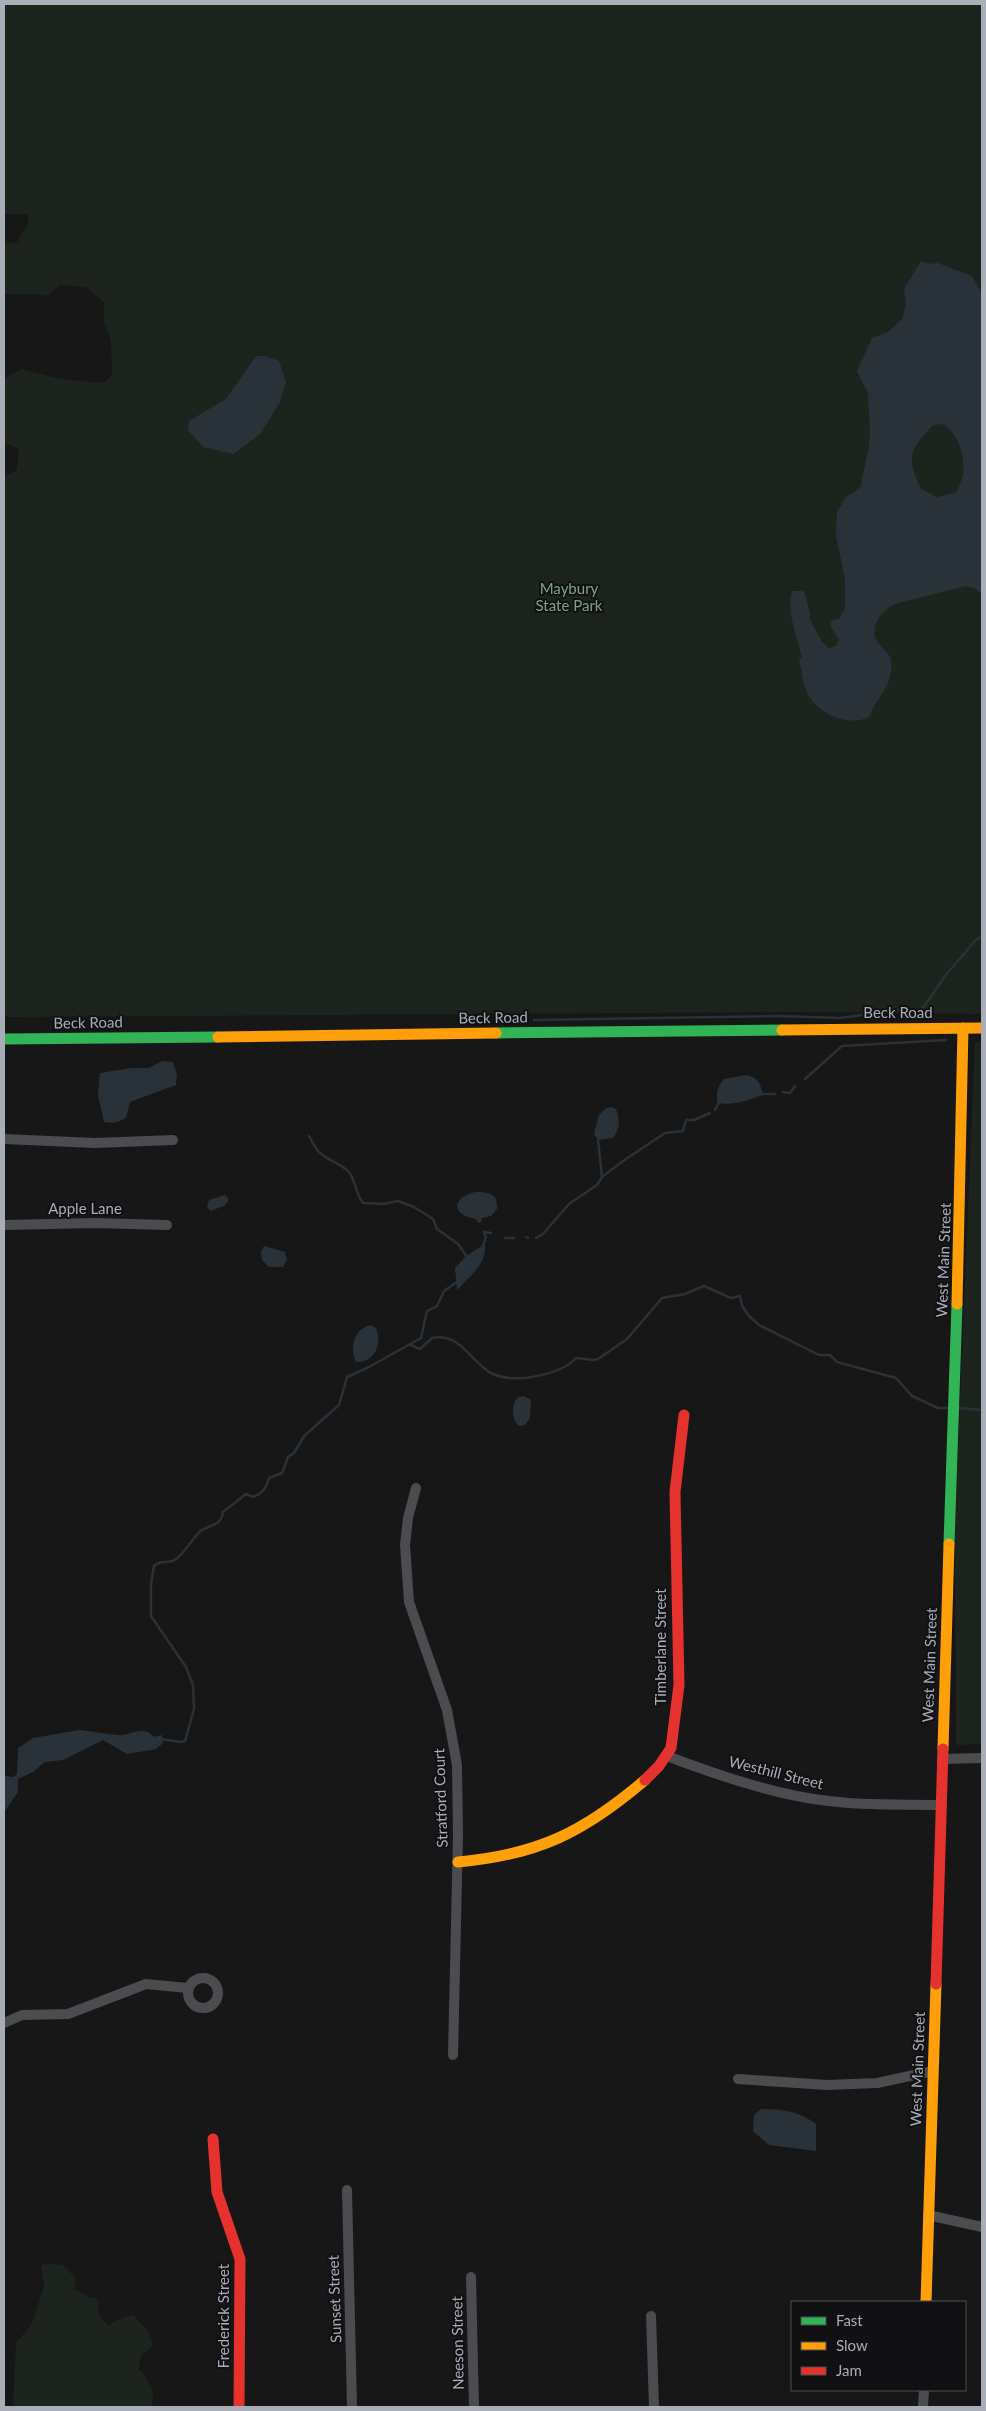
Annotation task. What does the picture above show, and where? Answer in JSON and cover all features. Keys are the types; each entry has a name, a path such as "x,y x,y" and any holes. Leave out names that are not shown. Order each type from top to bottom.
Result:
{"street":[{"name":"West Main Street","path":"926,2301 961,1164 963,1028"},
{"name":"Beck Road","path":"4,1039 982,1028"},
{"path":"4,1139 95,1143 172,1140"},
{"name":"Apple Lane","path":"4,1225 94,1223 167,1225"},
{"name":"Timberlane Street","path":"458,1862 517,1854 569,1836 622,1799 657,1770 667,1756 670,1748 679,1685 675,1500 684,1415"},
{"name":"Stratford Court","path":"416,1488 408,1518 405,1545 406,1580 412,1615 447,1710 453,1733 457,1765 458,1862 453,2055"},
{"name":"Westhill Street","path":"667,1756 694,1767 813,1799 846,1803 940,1805"},
{"path":"942,1759 982,1758"},
{"path":"4,2023 22,2015 68,2014 146,1984 188,1988"},
{"path":"738,2079 837,2085 877,2083 933,2071"},
{"name":"Frederick Street","path":"212,2139 214,2188 230,2233 238,2247 240,2259 239,2407"},
{"name":"Sunset Street","path":"346,2190 352,2407"},
{"path":"928,2215 982,2227"},
{"name":"Neeson Street","path":"471,2277 474,2407"},
{"path":"651,2316 654,2407"},
{"path":"924,2391 924,2407"}],"green space":[{"name":"Maybury State Park","path":"4,4 982,4 982,1014 804,1012 4,1017 4,477 17,470 19,449 5,442 4,379 22,369 84,382 105,382 112,374 111,340 104,324 104,302 86,287 60,285 48,295 4,294 4,244 17,242 29,221 27,214 4,214"},
{"path":"975,1042 982,1042 982,1744 956,1745 955,1523"},
{"path":"41,2265 62,2265 75,2277 75,2289 88,2297 97,2299 99,2314 108,2326 119,2319 133,2315 148,2331 153,2346 141,2355 139,2369 152,2391 153,2402 151,2407 13,2407 16,2343 32,2324 44,2286"}],"shaded area":[{"path":"921,261 932,264 938,263 972,276 982,294 982,594 975,588 966,586 890,606 879,618 875,628 876,639 891,658 888,683 869,717 853,721 844,720 827,713 813,702 808,695 799,660 802,657 791,616 792,591 804,591 810,620 822,642 829,648 836,646 839,640 831,627 830,621 839,619 845,609 845,579 836,536 837,512 846,497 860,488 869,447 868,393 857,371 872,338 888,332 902,319 906,305 904,289","holes":["944,424 951,430 963,457 963,476 955,493 937,497 921,489 913,469 912,455 919,441 933,425"]},
{"path":"256,356 266,356 279,361 286,382 280,402 260,434 233,454 203,447 188,430 189,421 226,399"},
{"path":"163,1061 173,1062 177,1075 176,1085 130,1102 126,1118 113,1123 104,1122 98,1096 100,1073 131,1068 148,1068"},
{"path":"746,1075 758,1082 763,1095 735,1103 718,1103 718,1090 724,1079"},
{"path":"606,1108 616,1109 619,1121 617,1131 613,1138 598,1140 594,1134 599,1115"},
{"path":"475,1192 492,1194 497,1204 497,1209 491,1216 482,1218 481,1222 478,1223 476,1219 462,1214 457,1207 461,1199"},
{"path":"225,1195 229,1200 224,1206 210,1211 207,1206 209,1200"},
{"path":"485,1244 485,1251 480,1264 457,1290 455,1268 466,1256"},
{"path":"264,1246 285,1252 287,1260 283,1267 269,1267 262,1260 261,1252"},
{"path":"370,1325 376,1328 378,1334 376,1351 368,1359 356,1362 353,1351 354,1340 360,1330"},
{"path":"524,1396 531,1400 530,1418 525,1425 519,1426 514,1420 513,1408 518,1397"},
{"path":"79,1730 113,1735 145,1731 154,1737 162,1735 163,1743 156,1749 127,1754 103,1740 63,1760 45,1762 33,1772 18,1779 18,1792 4,1812 4,1776 13,1777 17,1774 18,1748 33,1738"},
{"path":"761,2109 790,2112 803,2116 816,2124 816,2151 769,2145 753,2131 754,2115"}],"waterway":[{"path":"534,1020 780,1016 840,1018 899,1010 916,1011 923,1008 945,976 975,941 982,936"},
{"path":"805,1079 842,1046 946,1040"},
{"path":"783,1092 790,1093 795,1086"},
{"path":"762,1094 775,1094"},
{"path":"715,1110 719,1102"},
{"path":"536,1238 543,1234 569,1204 597,1185 602,1177 623,1161 665,1133 683,1131 686,1120 694,1120 710,1113"},
{"path":"309,1136 319,1152 349,1172 363,1203 383,1204 398,1201 414,1207 433,1219 437,1229 458,1244 467,1257"},
{"path":"598,1140 602,1177"},
{"path":"483,1246 486,1237 484,1232 491,1233"},
{"path":"505,1238 514,1238"},
{"path":"161,1739 185,1741 194,1709 193,1685 186,1667 151,1616 151,1584 154,1566 176,1559 199,1532 216,1524 222,1517 223,1512 246,1494 253,1497 259,1494 269,1478 282,1473 288,1457 294,1453 304,1436 339,1405 347,1377 421,1338 427,1311 437,1306 444,1291 457,1282"},
{"path":"411,1345 420,1349 432,1338 442,1337 459,1345 493,1374 513,1378 537,1376 559,1369 576,1358 598,1359 627,1339 662,1298 685,1294 704,1286 731,1298 740,1296 742,1306 759,1325 819,1355 830,1355 837,1362 896,1378 912,1396 938,1408 948,1408"},
{"path":"959,1408 982,1410"}],"traffic: fast":[{"path":"496,1033 782,1030"},
{"path":"4,1039 218,1037"},
{"path":"949,1544 957,1304"}],"traffic: slow":[{"path":"957,1304 963,1028"},
{"path":"782,1030 982,1028"},
{"path":"218,1037 496,1033"},
{"path":"943,1749 949,1544"},
{"path":"458,1862 512,1854 559,1838 601,1814 645,1780"},
{"path":"926,2301 936,1984"}],"traffic: jam":[{"path":"645,1780 659,1766 671,1748 679,1685 675,1492 684,1415"},
{"path":"936,1984 943,1749"},
{"path":"213,2139 217,2192 240,2259 239,2407"}]}
